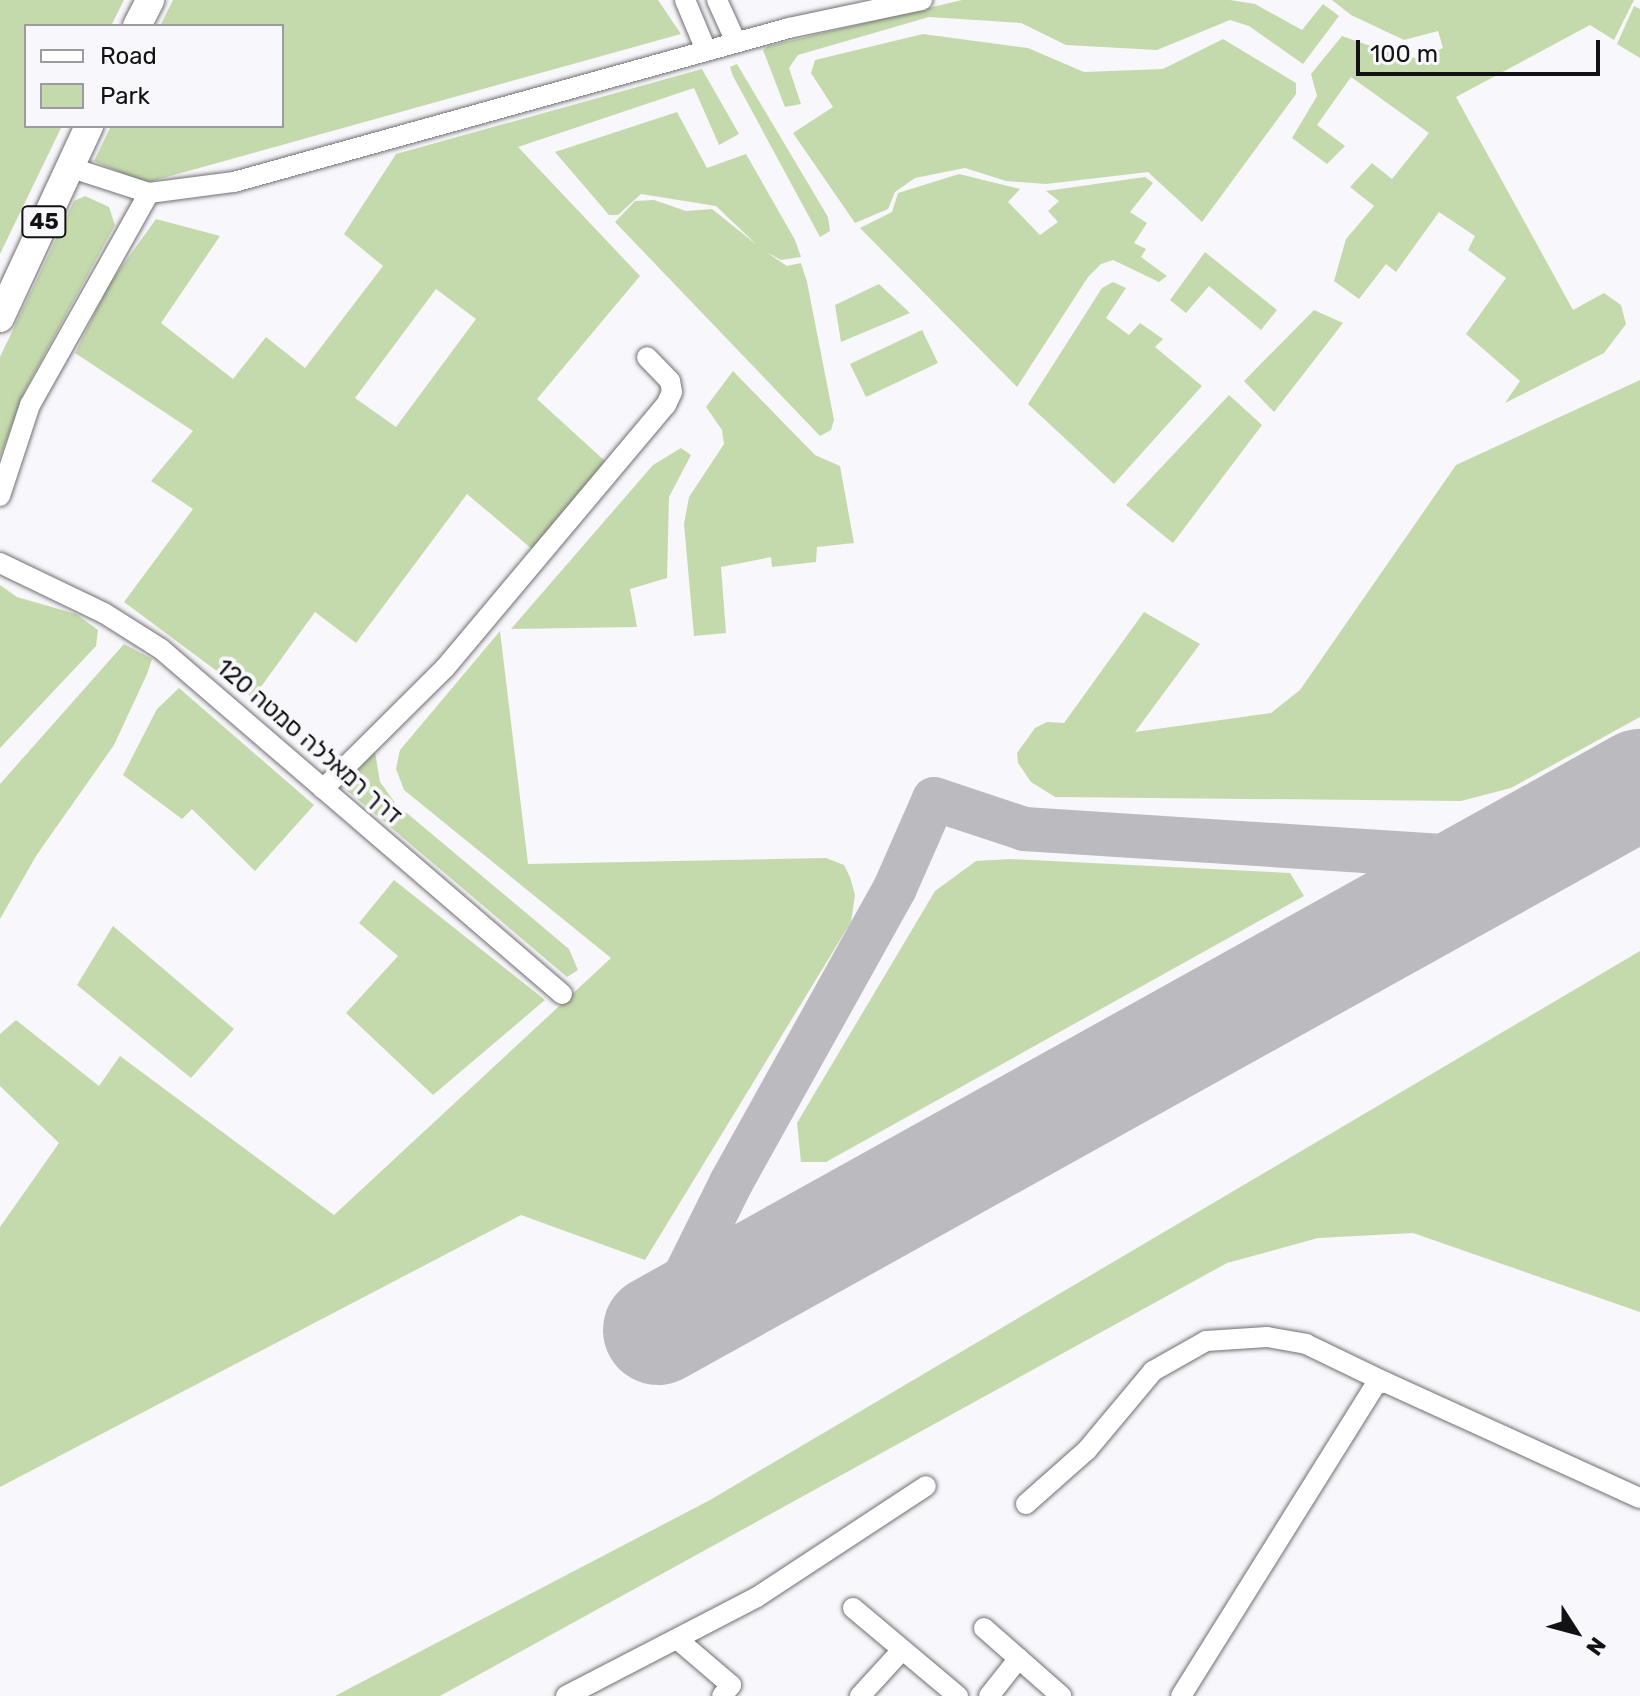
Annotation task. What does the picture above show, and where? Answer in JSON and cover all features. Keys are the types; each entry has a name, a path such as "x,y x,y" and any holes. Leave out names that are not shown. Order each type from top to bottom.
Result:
{"highway":[{"path":"138,24 150,0"},
{"name":"45","path":"0,318 88,128"}],"street":[{"path":"685,0 706,50"},
{"path":"717,0 736,42"},
{"path":"69,167 149,193 234,182 736,42 922,0"},
{"path":"0,496 30,405 149,193"},
{"path":"323,789 445,668 666,405 672,392 670,381 647,357"},
{"name":"דרך רמאללה סמטה 120","path":"0,563 104,613 161,649 562,994"},
{"path":"1026,1504 1087,1450 1153,1371 1206,1341 1267,1337 1306,1344 1640,1498"},
{"path":"1181,1696 1365,1399 1375,1385 1385,1382"},
{"path":"566,1696 600,1689 677,1639 757,1597 926,1486"},
{"path":"853,1608 958,1696"},
{"path":"984,1628 1061,1696"},
{"path":"677,1639 731,1685 722,1696"},
{"path":"860,1696 902,1650"},
{"path":"989,1696 1019,1658"}],"green space":[{"path":"0,0 124,0 112,24 24,24 24,128 61,128 0,254"},
{"path":"173,0 658,0 681,34 145,183 94,161 110,128 284,128 284,24 161,24"},
{"path":"962,0 1230,0 1255,4 1302,30 1323,4 1339,16 1303,64 1249,26 1230,20 1157,50 1066,45 1021,23 929,17 798,55 789,68 801,104 785,107 763,50 768,46"},
{"path":"1332,0 1634,0 1614,40 1590,25 1456,97 1573,310 1604,293 1621,305 1626,324 1604,353 1505,403 1520,381 1466,334 1506,278 1468,250 1475,236 1439,212 1396,272 1386,264 1359,299 1334,281 1346,239 1374,206 1350,187 1372,163 1392,179 1429,133 1351,77 1317,125 1345,146 1327,164 1292,138 1317,96 1311,74 1342,36 1402,57 1419,58 1443,48 1438,31 1404,40 1351,15"},
{"path":"1634,6 1640,9 1640,58 1617,44"},
{"path":"923,34 1028,48 1084,72 1163,69 1223,39 1296,83 1296,94 1202,222 1148,172 1046,184 1006,181 965,168 915,178 895,192 888,209 855,223 793,133 833,107 811,73 815,60"},
{"path":"737,64 828,217 830,231 820,237 733,76 730,67"},
{"path":"702,69 739,134 719,145 694,88 518,147 640,276 537,399 606,462 538,554 467,494 356,643 315,612 253,698 124,602 193,509 151,481 193,431 75,353 110,283 156,219 220,236 161,323 233,379 266,337 305,368 383,266 344,234 396,154","holes":["436,289 476,319 396,427 355,398"]},
{"path":"677,112 707,168 746,154 795,240 801,257 781,260 766,252 787,266 801,263 807,282 834,420 831,430 820,436 615,222 635,201 654,200 686,211 712,209 757,245 716,206 641,194 618,215 609,215 555,152"},
{"path":"959,174 1020,189 1008,202 1040,235 1058,222 1048,211 1059,201 1046,191 1145,177 1153,183 1130,212 1147,223 1134,243 1146,249 1141,257 1167,276 1159,282 1113,260 1101,264 1088,277 1017,387 860,228 892,212 898,193"},
{"path":"85,196 109,207 115,225 25,390 0,457 0,357 74,201"},
{"path":"1205,252 1277,310 1261,330 1209,286 1186,313 1170,300"},
{"path":"1113,282 1126,288 1106,318 1129,335 1140,323 1163,339 1155,347 1202,386 1114,484 1028,404 1102,288"},
{"path":"879,284 910,313 841,342 835,305"},
{"path":"1314,310 1343,323 1274,412 1244,381"},
{"path":"922,330 938,363 866,397 850,364"},
{"path":"733,371 815,455 840,466 854,543 817,547 816,562 772,567 771,557 721,567 726,633 694,636 684,524 689,497 724,444 722,430 706,407"},
{"path":"1640,380 1640,717 1511,788 1461,801 1055,797 1031,782 1018,763 1017,753 1035,728 1047,722 1064,723 1144,612 1200,644 1135,732 1271,713 1300,690 1456,465"},
{"path":"1229,395 1262,425 1173,543 1126,505"},
{"path":"681,448 691,455 669,497 667,578 630,589 637,627 511,629 653,465"},
{"path":"0,585 17,597 76,614 98,630 96,646 0,748"},
{"path":"500,631 528,864 826,858 844,865 850,877 855,895 851,922 645,1260 521,1215 0,1487 0,1227 59,1143 0,1086 0,1034 16,1020 99,1086 120,1056 334,1215 611,958 404,790 396,769 400,750"},
{"path":"124,644 152,659 147,674 114,745 36,856 0,919 0,784"},
{"path":"179,688 314,805 255,871 192,809 182,819 123,775 157,709"},
{"path":"375,752 380,782 396,804 569,949 578,970 567,977 342,786"},
{"path":"1010,859 1290,873 1304,896 826,1162 801,1162 797,1123 935,891 976,861"},
{"path":"394,880 545,1000 433,1095 346,1013 398,956 359,923"},
{"path":"113,926 234,1029 191,1078 77,985"},
{"path":"1640,951 1640,1312 1413,1233 1318,1238 1227,1263 440,1696 335,1696 710,1500"}],"taxiway":[{"path":"658,1330 732,1181 895,888 934,799 1024,829 1500,860"}],"runway":[{"path":"658,1330 1640,784"}]}
